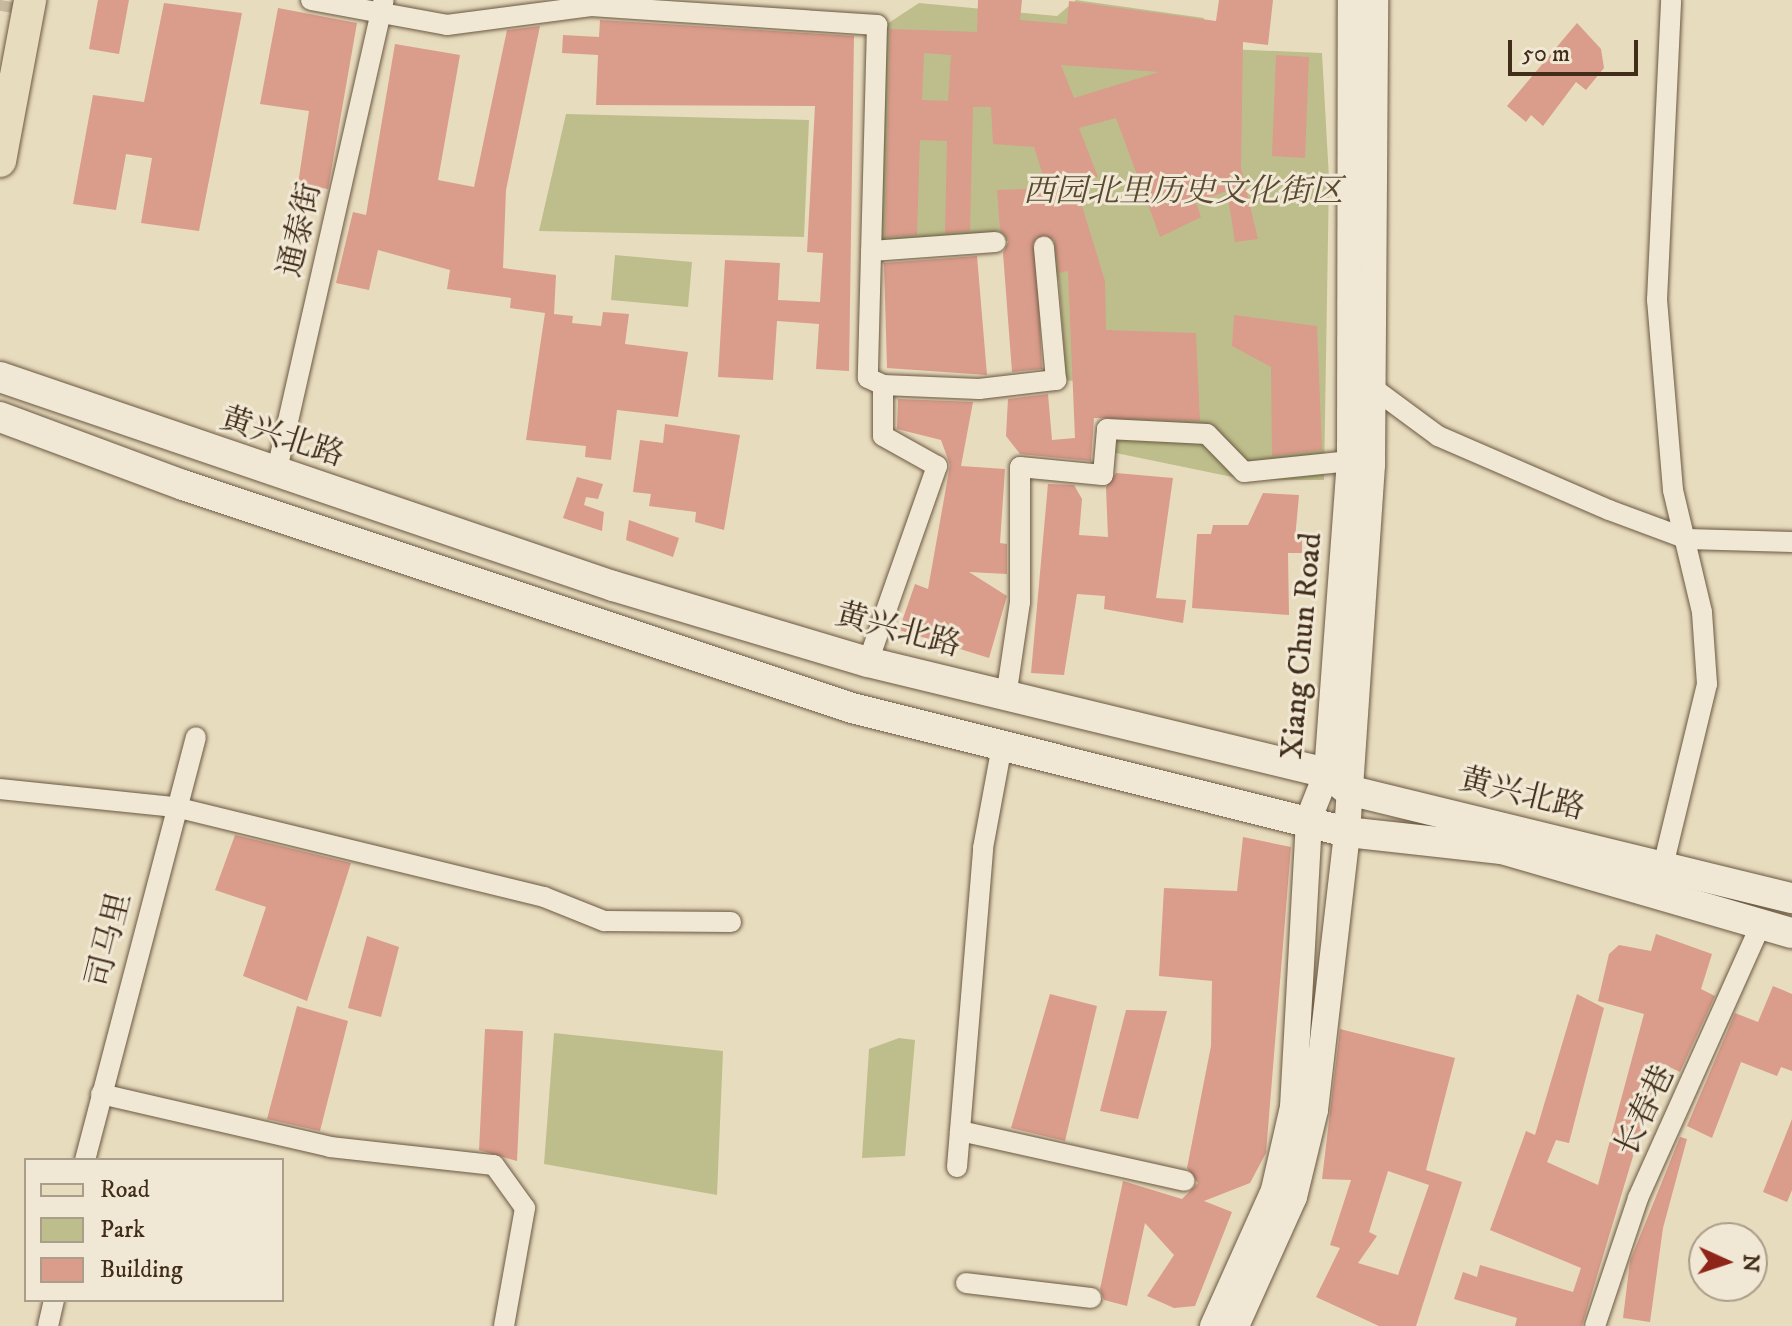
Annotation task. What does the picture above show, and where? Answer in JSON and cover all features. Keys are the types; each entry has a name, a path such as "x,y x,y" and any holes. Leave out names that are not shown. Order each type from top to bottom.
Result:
{"main road":[{"path":"0,161 30,0"},
{"name":"黄兴北路","path":"0,377 276,474 868,662 1792,898"},
{"name":"黄兴北路","path":"0,417 183,485 852,708 1309,818 1347,832 1502,849 1792,933"}],"street":[{"path":"311,0 383,7 447,25 591,6 877,25 868,378 883,385 979,389 1056,380 1044,247"},
{"name":"Xiang Chun Road","path":"1236,1326 1294,1197 1315,1110 1347,832 1337,781 1350,461 1351,0"},
{"name":"Xiang Chun Road","path":"1213,1326 1274,1190 1293,1107 1309,818 1337,781 1373,388 1375,0"},
{"path":"1663,866 1707,684 1687,539 1673,490 1657,300 1671,0"},
{"name":"通泰街","path":"276,474 383,7"},
{"path":"871,251 996,242"},
{"path":"868,662 937,466 883,436 883,385"},
{"path":"1373,388 1438,436 1538,484 1687,539 1792,542"},
{"path":"1006,697 1020,602 1020,467 1103,475 1107,429 1207,434 1244,472 1350,461"},
{"name":"司马里","path":"85,1158 175,807 196,737"},
{"path":"957,1167 983,848 1002,745"},
{"path":"0,789 175,807 544,897 604,921 731,922"},
{"name":"长春巷","path":"1595,1326 1638,1198 1761,924"},
{"path":"101,1094 330,1147 494,1165 525,1208 504,1326"},
{"path":"960,1131 1185,1181"},
{"path":"966,1283 1091,1298"},
{"path":"48,1326 54,1302"}],"green space":[{"name":"西园北里历史文化街区","path":"1076,0 1204,18 1204,48 1322,53 1329,178 1324,480 1247,480 1111,452 1110,386 1066,380 1059,282 1046,239 879,248 887,24 919,3 1057,16"},
{"path":"566,114 809,120 804,237 539,231"},
{"path":"615,255 692,262 688,307 611,300"},
{"path":"554,1033 723,1051 717,1195 544,1164"},
{"path":"899,1038 915,1040 905,1156 862,1158 869,1049"}],"building":[{"path":"98,0 129,0 119,54 89,49"},
{"path":"978,0 1022,0 1020,20 1067,24 1069,1 1216,21 1219,0 1273,0 1268,45 1243,42 1241,168 1258,239 1235,242 1227,191 1196,202 1201,217 1160,237 1116,118 1079,128 1098,177 1075,183 1105,281 1106,330 1196,333 1200,421 1094,418 1091,461 1020,454 1006,436 1008,399 1048,394 1052,440 1075,438 1068,271 1059,273 1054,239 1036,237 1042,369 1012,372 1003,253 1009,240 1000,230 997,190 1047,188 1034,147 993,144 991,107 973,107 970,231 945,233 947,141 920,140 917,235 885,237 890,29 977,32","holes":["924,53 951,55 948,101 922,100","1061,65 1159,72 1074,98"]},
{"path":"164,3 242,13 199,231 141,223 152,158 126,154 116,210 73,204 93,95 144,102"},
{"path":"278,8 357,23 328,189 298,184 309,111 260,104"},
{"path":"600,20 854,36 849,371 816,369 819,324 777,321 773,380 718,377 725,260 780,263 778,300 820,302 823,253 807,252 815,106 596,105 598,55 562,53 563,35 599,37"},
{"path":"1577,23 1601,49 1604,68 1586,90 1576,82 1543,126 1531,115 1526,122 1507,106"},
{"path":"540,26 506,190 503,268 556,275 554,314 573,316 572,323 601,326 603,312 629,314 625,344 688,352 678,417 617,410 611,460 585,457 586,446 526,440 545,313 510,308 511,298 447,289 450,270 378,250 369,290 336,283 353,212 366,215 395,44 460,55 438,180 474,187 507,30"},
{"path":"1276,55 1309,57 1305,158 1272,156"},
{"path":"977,256 987,375 887,368 884,263"},
{"path":"1234,315 1317,326 1322,450 1272,456 1271,367 1232,346"},
{"path":"898,399 973,402 961,466 1005,469 1000,543 1007,544 1007,574 969,572 1007,596 989,658 899,630 915,584 928,589 950,465 941,440 897,429"},
{"path":"665,424 740,435 724,530 695,522 696,512 649,506 651,494 633,492 640,440 663,443"},
{"path":"1116,473 1173,478 1156,598 1186,600 1183,623 1104,609 1105,596 1077,594 1064,675 1031,673 1048,484 1074,485 1082,499 1079,535 1108,537 1106,487"},
{"path":"577,477 603,484 598,499 586,497 584,505 604,512 602,531 563,518"},
{"path":"1263,493 1299,495 1295,539 1302,539 1302,553 1288,553 1289,615 1192,608 1197,534 1211,534 1213,525 1248,525"},
{"path":"629,520 679,538 673,557 626,540"},
{"path":"235,835 351,863 307,1001 243,976 266,907 215,890"},
{"path":"1243,837 1291,847 1266,1153 1250,1183 1204,1201 1232,1212 1195,1306 1174,1308 1147,1296 1174,1255 1145,1223 1127,1306 1104,1300 1100,1289 1123,1181 1182,1199 1198,1183 1187,1168 1211,1046 1212,981 1159,976 1164,888 1237,891"},
{"path":"1656,934 1712,954 1701,989 1715,996 1680,1072 1661,1063 1582,1326 1515,1326 1517,1318 1454,1299 1463,1272 1477,1277 1480,1265 1573,1292 1581,1268 1490,1230 1526,1131 1535,1135 1577,994 1604,1008 1569,1143 1556,1140 1547,1162 1598,1185 1644,1014 1598,1001 1609,954 1619,945 1651,951"},
{"path":"367,936 399,947 381,1017 348,1008"},
{"path":"1773,986 1792,994 1792,1071 1781,1067 1777,1076 1741,1062 1712,1138 1687,1126 1735,1013 1758,1022"},
{"path":"1050,994 1097,1006 1065,1141 1011,1128"},
{"path":"297,1006 348,1021 320,1131 267,1119"},
{"path":"1126,1010 1167,1011 1138,1119 1100,1111"},
{"path":"485,1029 523,1031 517,1161 479,1150"},
{"path":"1340,1029 1455,1058 1426,1170 1462,1182 1416,1326 1379,1326 1316,1297 1340,1248 1330,1245 1351,1180 1322,1179","holes":["1388,1171 1429,1185 1398,1275 1358,1263 1377,1236 1369,1232"]},
{"path":"1792,1119 1792,1190 1787,1202 1763,1192"},
{"path":"1680,1137 1687,1139 1663,1228 1650,1322 1623,1318 1630,1261"}],"tunnel":[{"path":"0,11 2,0"}]}
